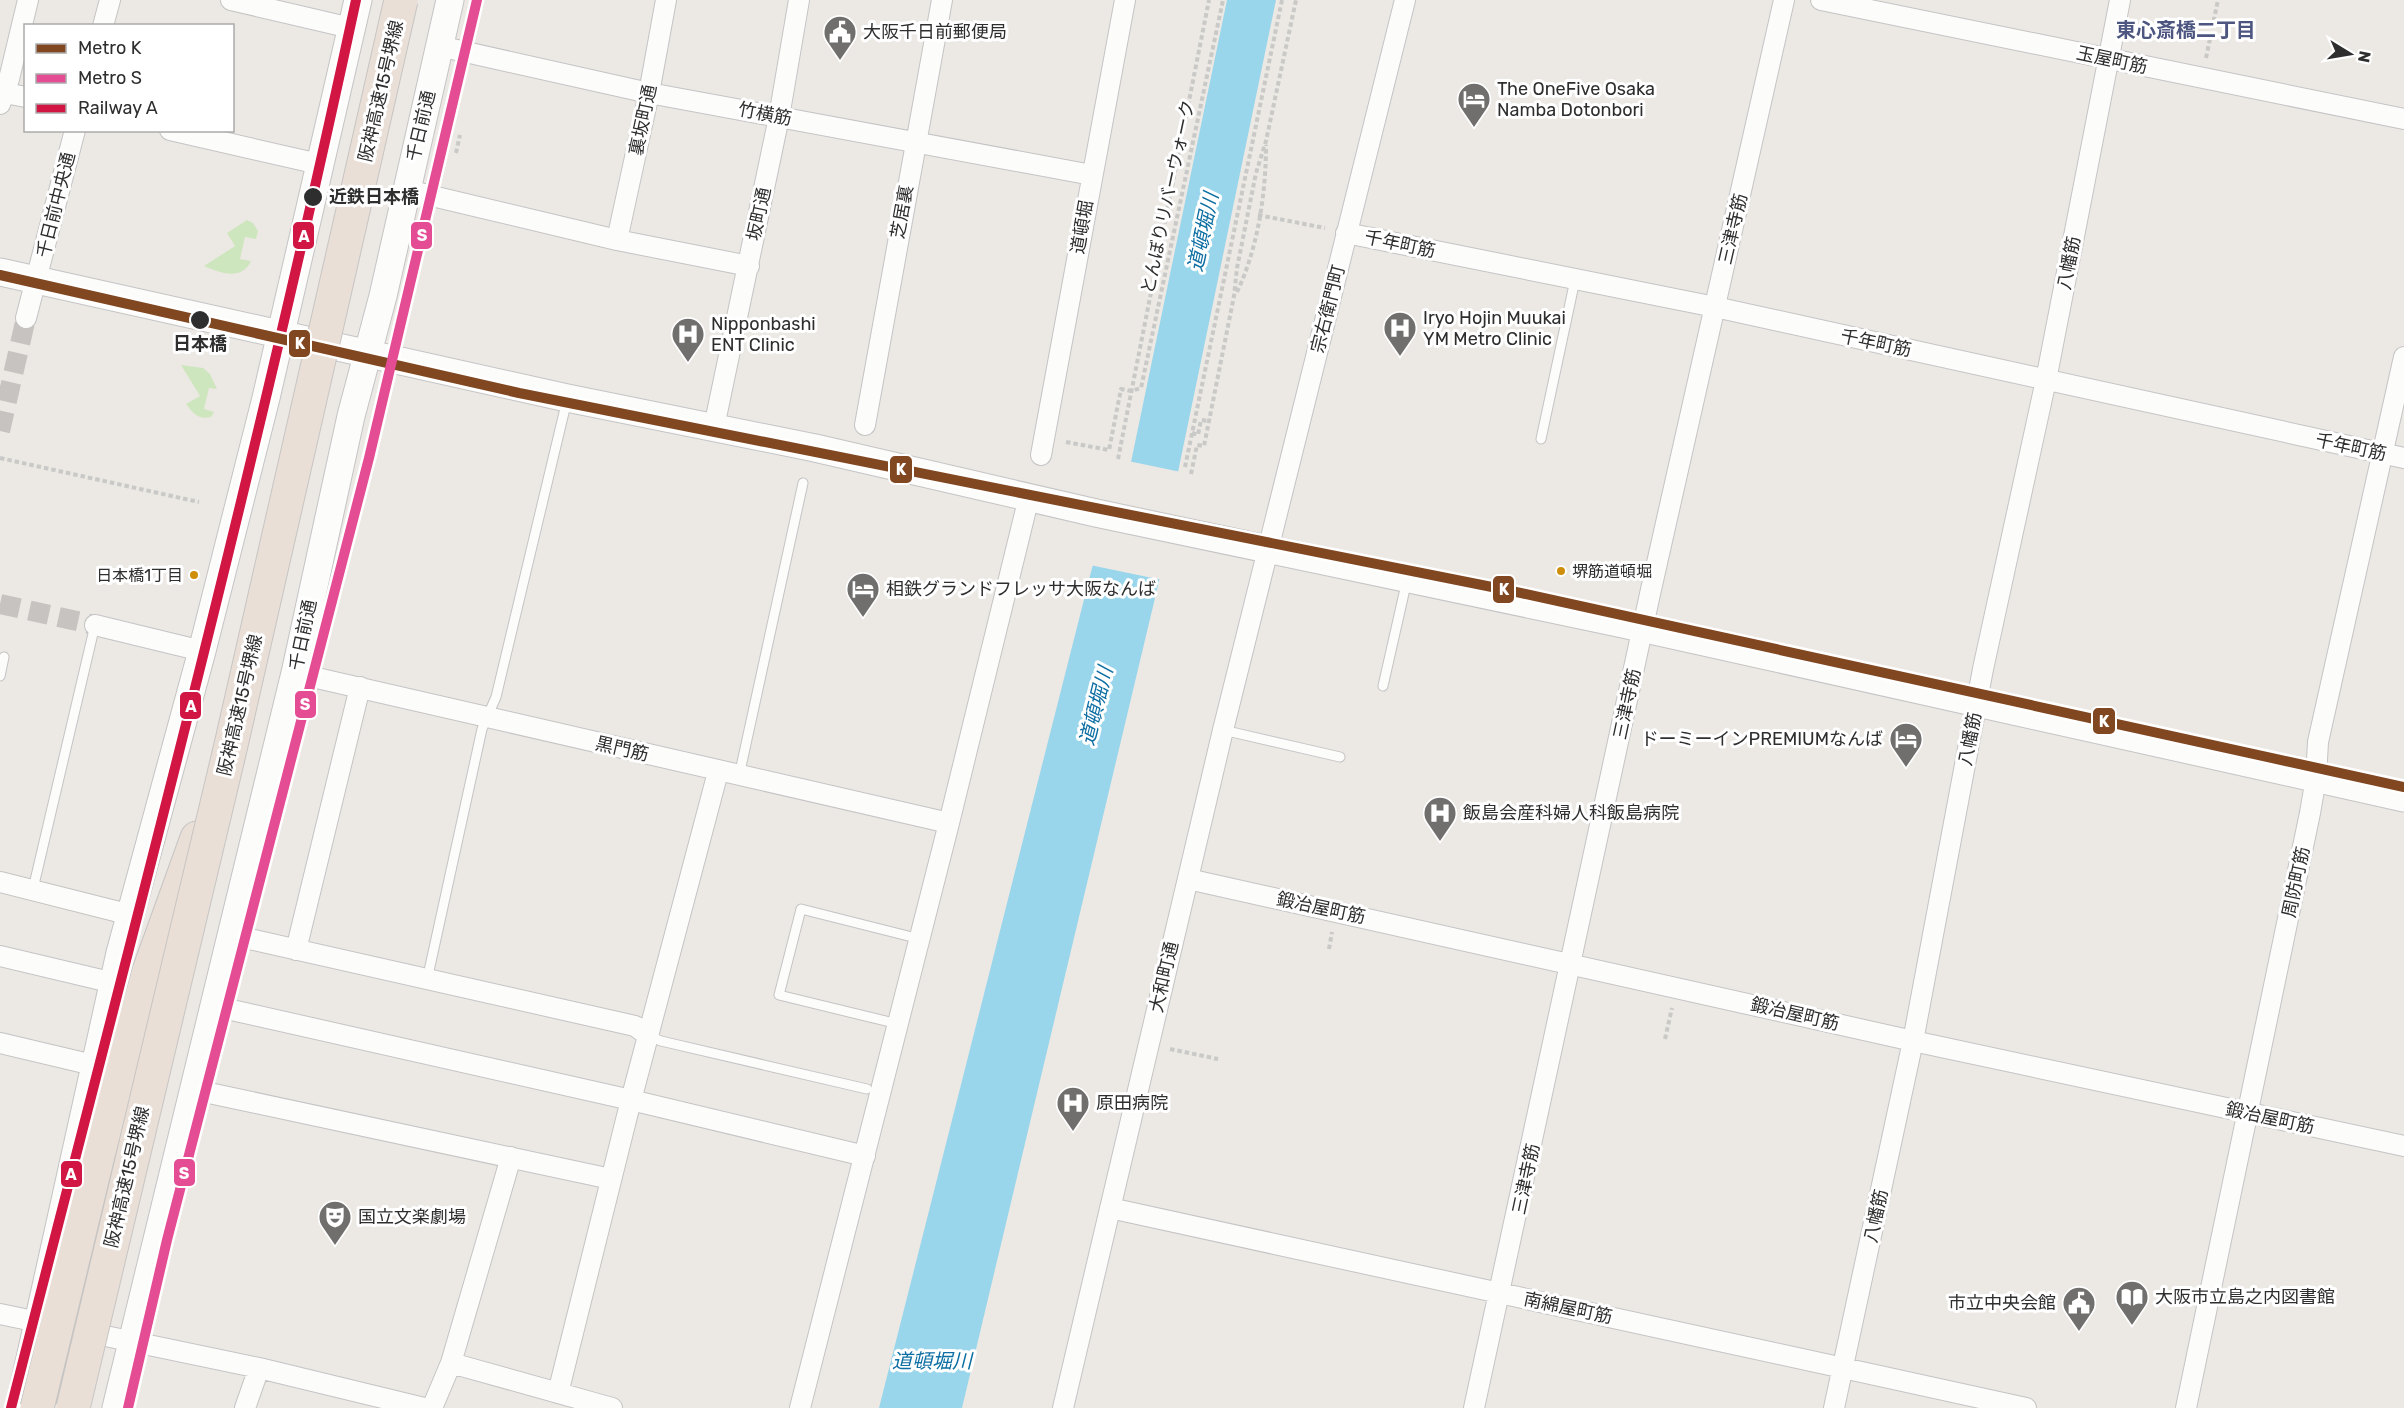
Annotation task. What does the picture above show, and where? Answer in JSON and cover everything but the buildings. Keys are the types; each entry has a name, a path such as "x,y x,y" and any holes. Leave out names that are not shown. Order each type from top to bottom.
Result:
{"highway":[{"name":"阪神高速15号堺線","path":"73,1408 231,745 401,0"},
{"path":"37,1408 99,1151 149,971 231,745"}],"main road":[{"path":"19,1408 93,1065 202,651 281,336 358,0"},
{"name":"千日前通","path":"116,1408 134,1343 295,673 351,416 368,354 450,0"},
{"path":"0,272 281,336 567,398 714,427 1096,513 1408,577 2404,798"}],"street":[{"path":"24,98 1,96 9,80 28,0"},
{"path":"104,24 110,0"},
{"path":"231,0 351,28"},
{"name":"裏坂町通","path":"617,240 649,93 666,0"},
{"name":"坂町通","path":"714,427 779,117 799,0"},
{"name":"芝居裏","path":"865,425 942,0"},
{"name":"道頓堀","path":"1042,446 1125,0"},
{"name":"宗右衛門町","path":"1269,548 1405,0"},
{"name":"三津寺筋","path":"1474,1408 1501,1294 1643,629 1785,0"},
{"name":"玉屋町筋","path":"1821,0 2404,119"},
{"name":"八幡筋","path":"1834,1408 1913,1041 1977,703 2046,380 2120,0"},
{"name":"竹横筋","path":"439,46 649,93 1092,175"},
{"name":"千日前中央通","path":"26,318 38,280 75,132"},
{"path":"179,132 319,164"},
{"path":"407,190 617,240 748,266"},
{"name":"千年町筋","path":"1346,233 1715,307 2404,458"},
{"name":"周防町筋","path":"2186,1408 2316,778 2318,742 2404,357"},
{"path":"800,1408 949,824 1029,497"},
{"name":"大和町通","path":"1063,1408 1223,730 1269,548"},
{"path":"95,626 202,651"},
{"name":"黒門筋","path":"295,673 949,824"},
{"path":"296,950 360,687"},
{"path":"558,1392 631,1100 718,772"},
{"name":"鍛冶屋町筋","path":"1188,879 1913,1041 2404,1146"},
{"path":"0,882 131,915"},
{"path":"232,935 635,1026 649,1036"},
{"path":"0,956 114,982"},
{"path":"214,1006 631,1100 865,1156"},
{"path":"0,1043 93,1065"},
{"path":"195,1090 611,1179"},
{"path":"432,1408 451,1363 512,1156"},
{"name":"南綿屋町筋","path":"1110,1208 1844,1366 2026,1408"},
{"path":"0,1314 259,1368 424,1408"},
{"path":"451,1363 612,1408"},
{"path":"245,1408 259,1368"}],"lane":[{"path":"1541,439 1575,280"},
{"path":"427,980 482,729 496,698 567,398"},
{"path":"739,776 803,483"},
{"path":"1383,686 1408,577"},
{"path":"33,889 95,626"},
{"path":"0,676 4,657"},
{"path":"1223,730 1340,757"},
{"path":"898,1024 779,995 801,909 920,939"},
{"path":"649,1036 661,1041 867,1089"}],"path":[{"name":"とんぼりリバーウォーク","path":"1118,459 1209,0"},
{"name":"とんぼりリバーウォーク","path":"1131,392 1141,388 1222,0"},
{"path":"1185,467 1282,0"},
{"path":"1191,474 1197,445 1204,446 1254,184 1266,141 1296,0"},
{"path":"2202,79 2218,0"},
{"path":"456,153 460,135"},
{"path":"1234,296 1247,270 1266,177 1266,141"},
{"path":"1258,215 1346,233"},
{"path":"1042,446 1109,450 1121,389 1131,392"},
{"path":"1192,433 1198,435 1201,420 1209,421"},
{"path":"0,458 199,502"},
{"path":"1665,1039 1676,987"},
{"path":"1148,1045 1218,1059"}],"green space":[{"path":"247,220 253,223 258,231 256,239 245,237 240,259 251,261 247,267 230,274 204,266 235,246 227,233"},
{"path":"181,365 203,368 210,374 217,389 209,388 204,409 214,412 211,417 203,418 197,415 186,404 200,396"}],"water":[{"name":"道頓堀川","path":"1227,0 1276,0 1178,472 1160,577 962,1408 879,1408 1092,568 1131,462"}],"pier":[{"path":"1128,461 1181,472 1162,580 1090,565"}],"tunnel":[{"path":"0,431 26,318"},
{"path":"0,604 95,625"}],"metro line":[{"name":"S","path":"128,1408 167,1240 369,458 477,0"},
{"name":"K","path":"0,275 519,393 1507,590 2404,787"}],"rail line":[{"name":"A","path":"11,1408 191,706 276,354 356,0"}],"place":[{"name":"大阪千日前郵便局","path":"840,61"},
{"name":"The OneFive Osaka Namba Dotonbori","path":"1474,128"},
{"name":"近鉄日本橋","path":"313,197"},
{"name":"日本橋","path":"200,320"},
{"name":"Iryo Hojin Muukai YM Metro Clinic","path":"1400,357"},
{"name":"Nipponbashi ENT Clinic","path":"688,363"},
{"name":"堺筋道頓堀","path":"1561,571"},
{"name":"日本橋1丁目","path":"194,575"},
{"name":"相鉄グランドフレッサ大阪なんば","path":"863,618"},
{"name":"ドーミーインPREMIUMなんば","path":"1906,768"},
{"name":"飯島会産科婦人科飯島病院","path":"1440,842"},
{"name":"原田病院","path":"1073,1132"},
{"name":"国立文楽劇場","path":"335,1246"},
{"name":"大阪市立島之内図書館","path":"2132,1326"},
{"name":"市立中央会館","path":"2079,1332"}],"district":[{"name":"東心斎橋二丁目","path":"2186,30"}]}
